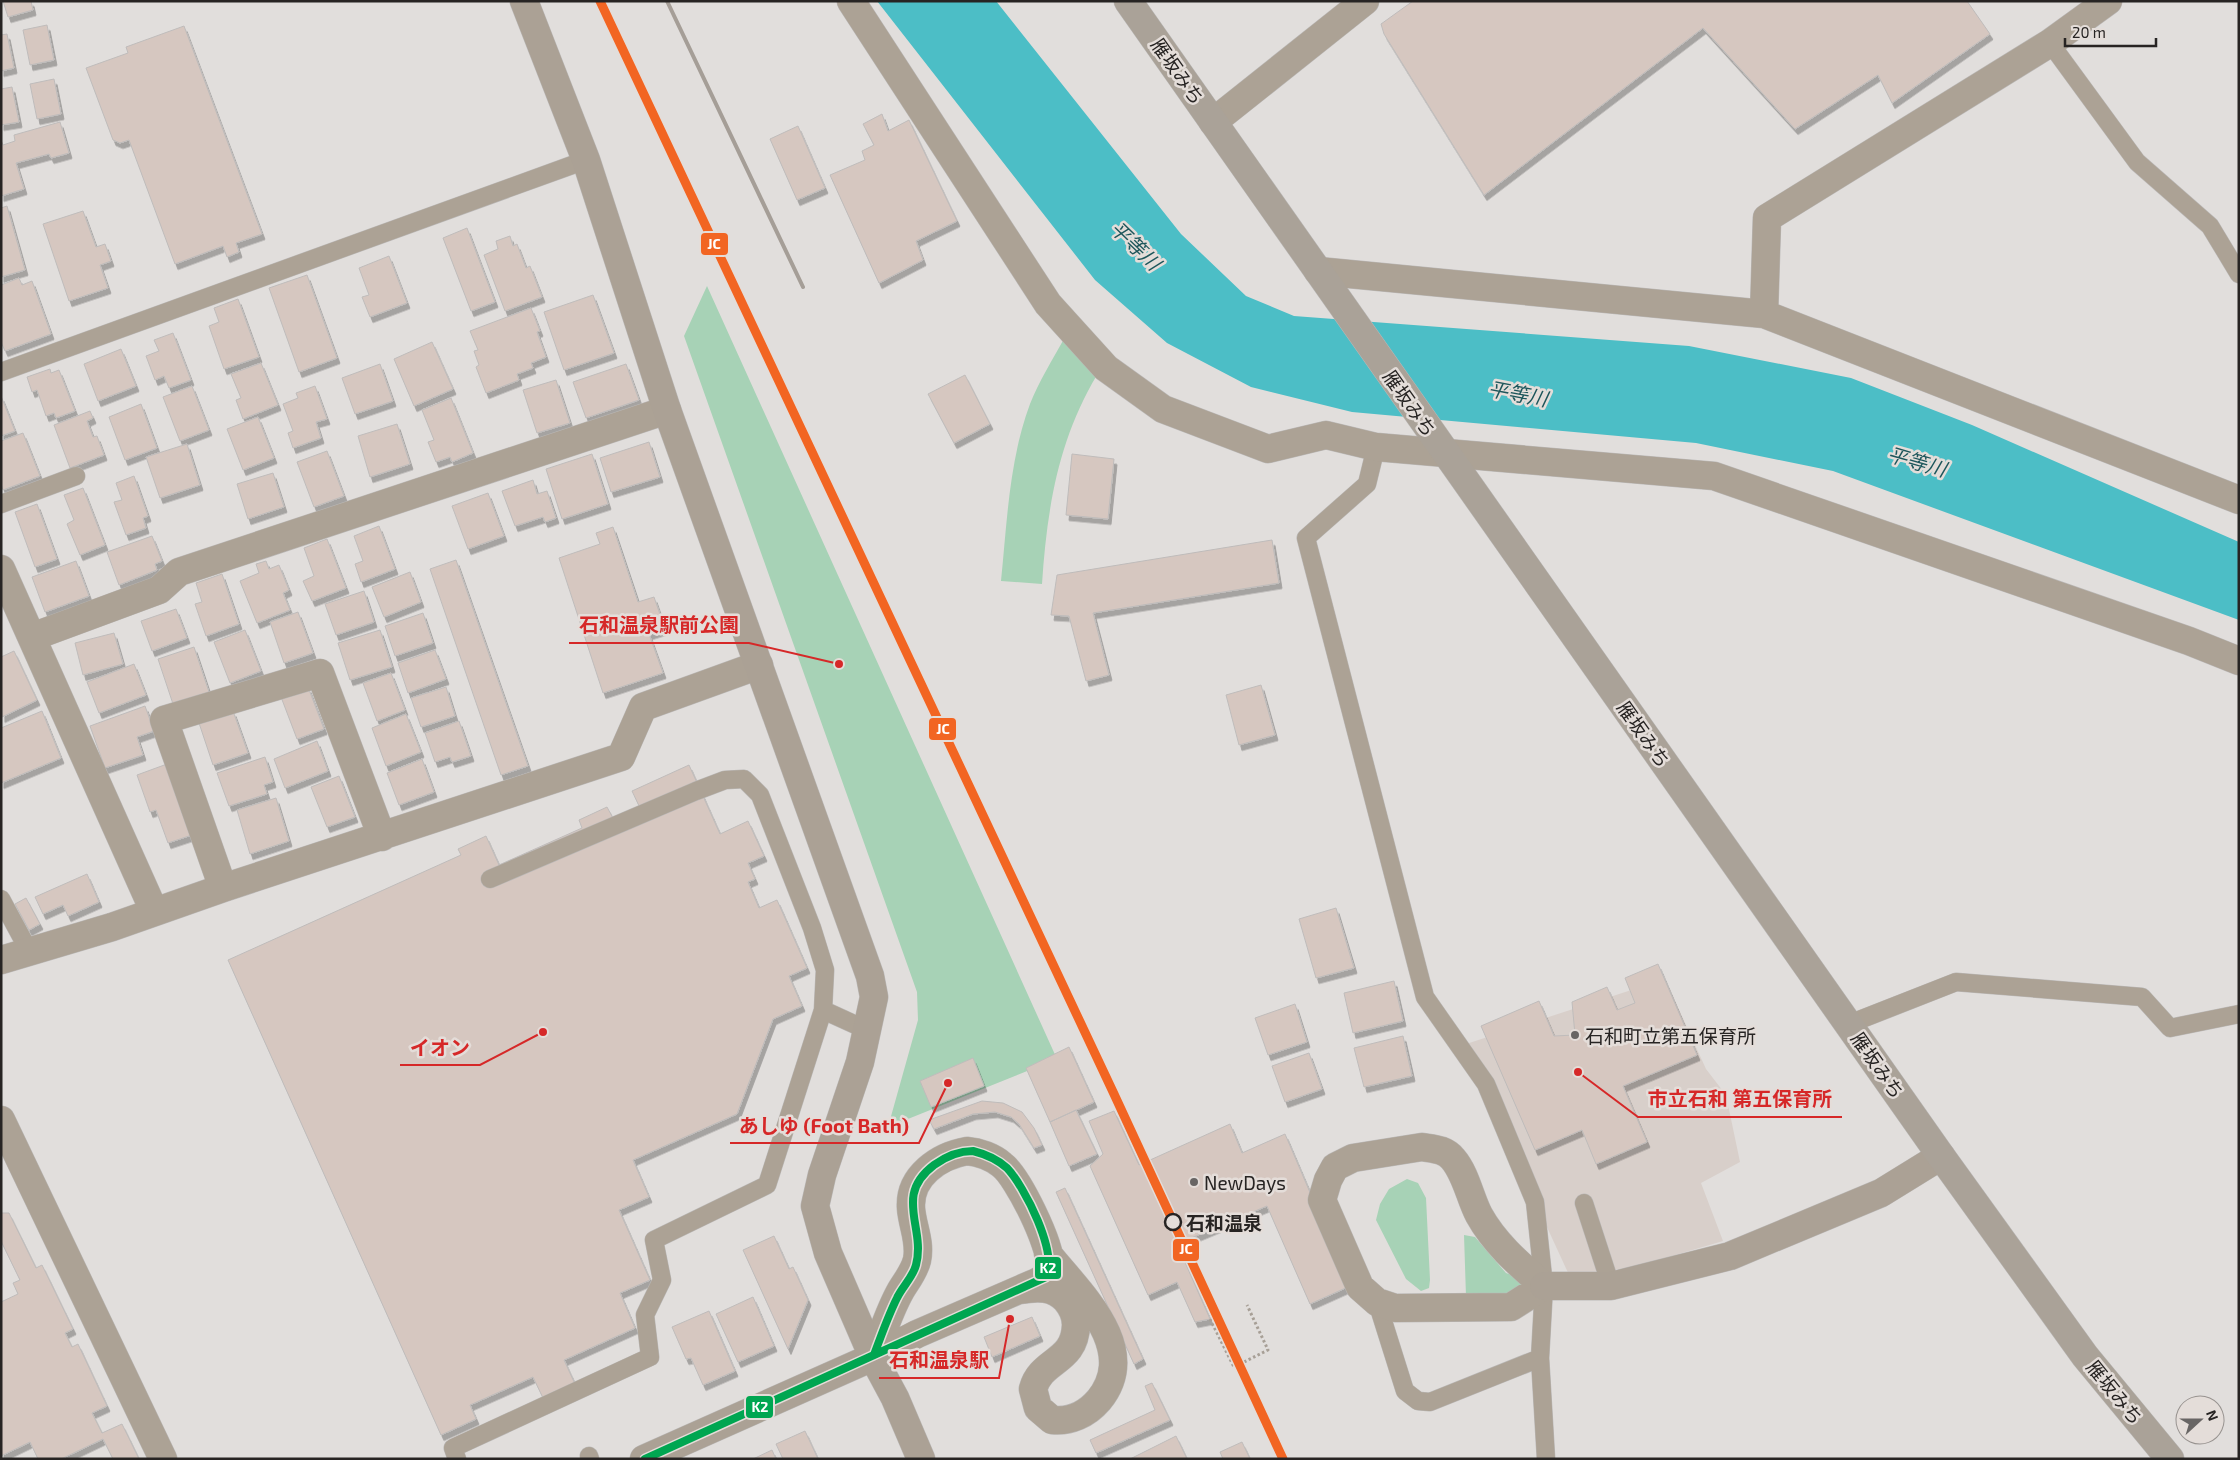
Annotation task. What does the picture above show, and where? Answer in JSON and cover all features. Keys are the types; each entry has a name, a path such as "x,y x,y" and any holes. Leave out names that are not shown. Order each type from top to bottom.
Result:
{"highway":[{"name":"雁坂みち","path":"1128,1 1444,453 1941,1156 2085,1356 2170,1459"}],"street":[{"path":"851,1 1048,304 1106,368 1163,409 1268,449 1326,435 1376,447 1714,476 2190,641 2239,661"},
{"path":"1213,122 1365,1"},
{"path":"1764,314 1767,218 2050,43 2108,1"},
{"path":"522,4 586,160 668,410 870,976 874,997 860,1062 822,1175 815,1206 828,1254 873,1357 896,1398 921,1459"},
{"path":"1323,278 1764,314 2239,500"},
{"path":"32,637 159,590 179,572 668,410"},
{"path":"1,569 154,911"},
{"path":"1,960 30,951 114,932 154,911 621,757 643,707 759,665"},
{"path":"222,888 164,720 320,673 382,837"},
{"path":"1,1120 163,1459"},
{"path":"1544,1286 1515,1260 1488,1228 1480,1216 1454,1159 1442,1150 1422,1147 1353,1158 1336,1167 1328,1180 1322,1200 1360,1287 1377,1302 1395,1308 1511,1307 1544,1286 1611,1286 1730,1256 1881,1193 1941,1156"},
{"path":"644,1459 873,1357 917,1334 1046,1277 1050,1263 1048,1254 1024,1196 1010,1172 1002,1164 986,1155 967,1151 932,1166 916,1181 910,1206 918,1243 914,1270 900,1291 873,1357"},
{"path":"1018,1290 1048,1288 1067,1301 1074,1313 1076,1336 1071,1347 1066,1354 1043,1371 1033,1389 1038,1408 1052,1420 1065,1420 1082,1414 1097,1402 1110,1386 1114,1365 1113,1351 1105,1332 1085,1297 1048,1254"}],"lane":[{"path":"2050,43 2137,162 2210,226 2239,274"},
{"path":"1,372 586,160"},
{"path":"1376,447 1367,484 1306,538 1425,997 1486,1084 1535,1202 1544,1286 1540,1358 1546,1459"},
{"path":"1,504 76,476"},
{"path":"457,1459 453,1448 650,1357 645,1315 662,1280 654,1240 767,1185 823,1010 825,970 812,928 760,795 744,779 725,780 696,791 490,879"},
{"path":"1,899 30,951"},
{"path":"1849,1024 1956,982 2142,996 2170,1028 2239,1014"},
{"path":"823,1010 867,1030"},
{"path":"1584,1203 1611,1286"},
{"path":"1377,1302 1405,1391 1418,1401 1430,1402 1540,1358"}],"path":[{"path":"1210,1319 1234,1367 1268,1350 1247,1305"}],"shaded area":[{"path":"1665,979 1706,1069 1726,1095 1740,1162 1701,1183 1723,1241 1638,1266 1570,1277 1463,1045"}],"green space":[{"path":"707,286 1057,1059 888,1127 918,1020 917,992 684,336"},
{"path":"1065,337 1097,375 1073,425 1057,476 1047,529 1042,584 1001,581 1010,492 1017,447 1030,404 1046,370"},
{"path":"1407,1179 1418,1183 1426,1198 1430,1280 1429,1288 1421,1291 1406,1279 1376,1220 1380,1204 1389,1189"},
{"path":"1464,1235 1475,1237 1506,1273 1526,1280 1511,1299 1466,1296"}],"water":[{"name":"平等川","path":"877,1 996,1 1181,234 1246,296 1294,316 1689,346 1851,378 1972,425 2239,542 2239,620 1833,471 1696,443 1352,412 1251,387 1167,343 1095,280"}],"building":[{"path":"3,1 31,1 33,10 8,17"},
{"path":"1413,1 1967,1 1990,34 1892,103 1878,75 1795,129 1703,28 1484,195 1384,34 1381,24"},
{"path":"47,25 54,60 30,65 23,30"},
{"path":"184,26 262,234 236,243 239,252 227,257 223,246 175,264 129,140 120,143 113,140 86,68 128,53 126,47"},
{"path":"7,34 14,68 1,71 1,35"},
{"path":"54,79 61,114 37,119 30,84"},
{"path":"12,87 19,122 1,125 1,89"},
{"path":"882,114 888,131 909,120 957,221 916,241 923,260 879,283 830,175 865,160 862,151 874,145 863,124"},
{"path":"60,122 69,153 51,158 49,154 16,163 24,189 1,196 1,140 3,145 15,141 14,135"},
{"path":"798,126 825,188 797,200 770,139"},
{"path":"7,206 25,270 1,277 1,208"},
{"path":"83,211 96,247 105,244 111,261 100,265 108,288 69,301 43,224"},
{"path":"467,228 495,302 471,311 443,238"},
{"path":"510,236 513,246 517,244 526,268 530,266 542,297 505,311 484,255 498,249 496,241"},
{"path":"389,256 407,303 370,317 362,297 369,295 359,268"},
{"path":"307,275 337,358 299,372 269,288"},
{"path":"19,278 22,285 32,281 51,334 5,351 1,342 1,285"},
{"path":"593,295 614,353 564,370 544,312"},
{"path":"238,299 259,357 224,369 209,326 219,322 214,308"},
{"path":"531,308 540,331 537,332 546,357 531,363 533,368 517,374 519,380 486,393 476,367 479,365 474,351 478,350 470,331"},
{"path":"173,333 191,380 169,388 164,376 155,380 146,356 159,351 154,340"},
{"path":"432,342 453,389 414,406 394,359"},
{"path":"121,349 136,386 98,401 84,364"},
{"path":"261,363 278,405 243,419 236,400 241,398 231,374"},
{"path":"380,364 393,401 355,414 342,378"},
{"path":"626,364 639,400 586,418 573,382"},
{"path":"50,369 51,373 59,370 75,411 56,418 54,413 46,416 37,390 32,392 27,377"},
{"path":"965,375 990,424 954,443 928,394"},
{"path":"556,380 570,423 537,433 523,390"},
{"path":"192,386 209,430 180,441 163,397"},
{"path":"315,386 327,419 316,422 321,438 293,448 288,433 293,431 283,404 298,398 296,393"},
{"path":"1,396 15,431 1,436"},
{"path":"451,398 473,453 452,462 450,457 436,462 428,442 434,440 422,410"},
{"path":"141,404 157,448 125,460 109,417"},
{"path":"90,411 93,418 87,421 93,437 97,436 104,455 70,468 54,425"},
{"path":"258,417 274,458 243,470 227,429"},
{"path":"397,424 410,464 370,477 358,436"},
{"path":"23,433 40,476 3,490 1,484 1,441"},
{"path":"649,442 660,477 611,492 600,458"},
{"path":"187,444 200,485 160,498 146,457"},
{"path":"327,451 344,496 314,507 297,462"},
{"path":"592,454 608,504 562,519 546,469"},
{"path":"1072,454 1114,459 1108,519 1066,515"},
{"path":"273,473 284,507 248,519 237,484"},
{"path":"134,476 148,516 143,518 146,528 126,535 114,502 122,500 116,483"},
{"path":"533,480 537,494 547,491 556,518 545,522 543,517 515,526 502,491"},
{"path":"83,488 105,545 80,555 67,524 74,520 64,495"},
{"path":"488,493 504,536 468,549 452,506"},
{"path":"37,504 57,559 35,567 15,512"},
{"path":"379,526 395,569 361,582 355,564 363,561 354,536"},
{"path":"613,527 638,602 654,597 665,629 649,634 663,673 603,693 559,558 600,544 596,533"},
{"path":"152,536 162,561 155,564 157,570 119,585 107,552"},
{"path":"327,539 346,588 312,601 303,581 314,576 304,548"},
{"path":"1272,540 1279,583 1093,613 1109,675 1086,681 1069,616 1051,615 1057,575"},
{"path":"456,560 528,766 501,775 430,569"},
{"path":"76,561 89,596 45,612 32,577"},
{"path":"266,561 269,569 279,565 289,590 283,593 290,610 257,623 240,581 259,573 256,564"},
{"path":"410,572 421,602 384,617 372,587"},
{"path":"222,574 239,624 206,636 195,604 202,602 196,583"},
{"path":"364,591 374,622 336,635 325,604"},
{"path":"176,609 187,638 152,651 141,621"},
{"path":"298,612 313,653 284,663 270,622"},
{"path":"423,613 433,643 395,656 385,626"},
{"path":"245,630 261,671 230,683 214,642"},
{"path":"380,630 392,667 350,680 338,643"},
{"path":"114,633 123,664 83,675 75,643"},
{"path":"194,647 209,692 173,704 158,659"},
{"path":"435,650 446,679 408,693 398,663"},
{"path":"14,651 37,700 2,717 1,657"},
{"path":"134,664 146,695 99,713 87,682"},
{"path":"391,673 405,710 377,721 363,683"},
{"path":"1261,685 1275,735 1239,745 1226,695"},
{"path":"308,687 324,729 297,739 281,697"},
{"path":"446,687 455,716 421,727 411,698"},
{"path":"145,706 154,731 137,737 143,755 105,768 90,726"},
{"path":"42,711 61,758 1,783 1,728"},
{"path":"233,711 248,753 213,765 199,723"},
{"path":"406,714 421,752 386,766 372,728"},
{"path":"459,721 471,756 452,762 450,757 435,762 425,733"},
{"path":"317,741 328,771 285,788 274,759"},
{"path":"265,757 273,782 264,785 267,794 229,806 217,773"},
{"path":"422,759 434,792 399,805 387,773"},
{"path":"167,764 192,835 168,843 156,810 150,812 137,775"},
{"path":"689,765 720,834 748,821 764,856 748,863 755,879 748,882 759,908 777,900 807,968 789,976 802,1006 773,1019 737,1114 633,1160 649,1197 619,1210 650,1280 620,1293 635,1328 564,1360 575,1384 543,1398 533,1377 470,1405 476,1419 441,1435 228,960 461,855 458,849 486,836 499,865 582,828 579,820 607,807 614,820 640,808 632,791"},
{"path":"339,776 355,817 327,827 311,787"},
{"path":"276,798 289,841 250,854 237,810"},
{"path":"87,874 99,902 68,916 63,905 43,914 35,897"},
{"path":"26,898 40,924 29,930 15,904"},
{"path":"1336,908 1354,968 1316,978 1299,919"},
{"path":"1658,964 1697,1055 1623,1086 1647,1142 1596,1164 1582,1130 1535,1150 1481,1026 1539,1001 1554,1036 1575,1035 1572,1002 1607,987 1617,1010 1635,1003 1625,978"},
{"path":"1394,981 1403,1021 1353,1033 1344,993"},
{"path":"1295,1004 1307,1042 1268,1055 1255,1018"},
{"path":"1403,1036 1412,1076 1364,1087 1354,1048"},
{"path":"1069,1047 1094,1102 1050,1122 1026,1068"},
{"path":"1309,1053 1322,1089 1285,1102 1272,1066"},
{"path":"973,1058 984,1086 931,1107 920,1081"},
{"path":"982,1101 1003,1103 1022,1112 1034,1128 1042,1145 1034,1148 1019,1124 1011,1117 995,1112 973,1114 934,1129 929,1120"},
{"path":"1076,1110 1097,1154 1069,1166 1050,1122"},
{"path":"1114,1111 1139,1165 1230,1124 1242,1153 1285,1134 1350,1286 1310,1304 1267,1206 1177,1244 1210,1319 1195,1322 1177,1282 1148,1295 1090,1166 1103,1154 1089,1121"},
{"path":"1065,1188 1143,1359 1134,1364 1056,1192"},
{"path":"1,1213 9,1213 36,1268 42,1265 73,1329 65,1333 72,1347 78,1344 107,1406 92,1413 102,1433 122,1424 139,1459 113,1459 103,1439 61,1459 38,1459 30,1442 1,1456 1,1302 18,1294 13,1283 20,1280 1,1241"},
{"path":"774,1236 789,1269 793,1267 808,1300 788,1349 743,1250"},
{"path":"753,1297 774,1346 738,1362 716,1314"},
{"path":"709,1311 735,1371 703,1385 691,1358 686,1359 672,1327"},
{"path":"1032,1317 1040,1336 992,1357 984,1337"},
{"path":"1152,1383 1170,1420 1096,1453 1090,1440 1155,1410 1145,1386"},
{"path":"805,1431 818,1459 783,1459 776,1444"},
{"path":"1176,1436 1187,1459 1130,1459"},
{"path":"1242,1442 1250,1459 1223,1459 1220,1452"},
{"path":"772,1450 776,1459 753,1459"}],"railway":[{"path":"667,1 803,287"}],"transit line":[{"name":"JC","path":"600,1 1114,1094 1283,1459"},
{"name":"K2","path":"973,1151 991,1157 1007,1168 1022,1190 1044,1237 1049,1266 1046,1277 874,1355 899,1294 916,1265 918,1251 913,1212 915,1188 922,1177 938,1162 957,1153 973,1151"},
{"name":"K2","path":"645,1459 874,1355"}],"place":[{"name":"石和温泉駅前公園","path":"839,664"},
{"name":"イオン","path":"543,1032"},
{"name":"石和町立第五保育所","path":"1575,1035"},
{"name":"市立石和 第五保育所","path":"1578,1072"},
{"name":"あしゆ (Foot Bath)","path":"948,1083"},
{"name":"NewDays","path":"1194,1182"},
{"name":"石和温泉","path":"1173,1222"},
{"name":"石和温泉駅","path":"1010,1319"}]}
